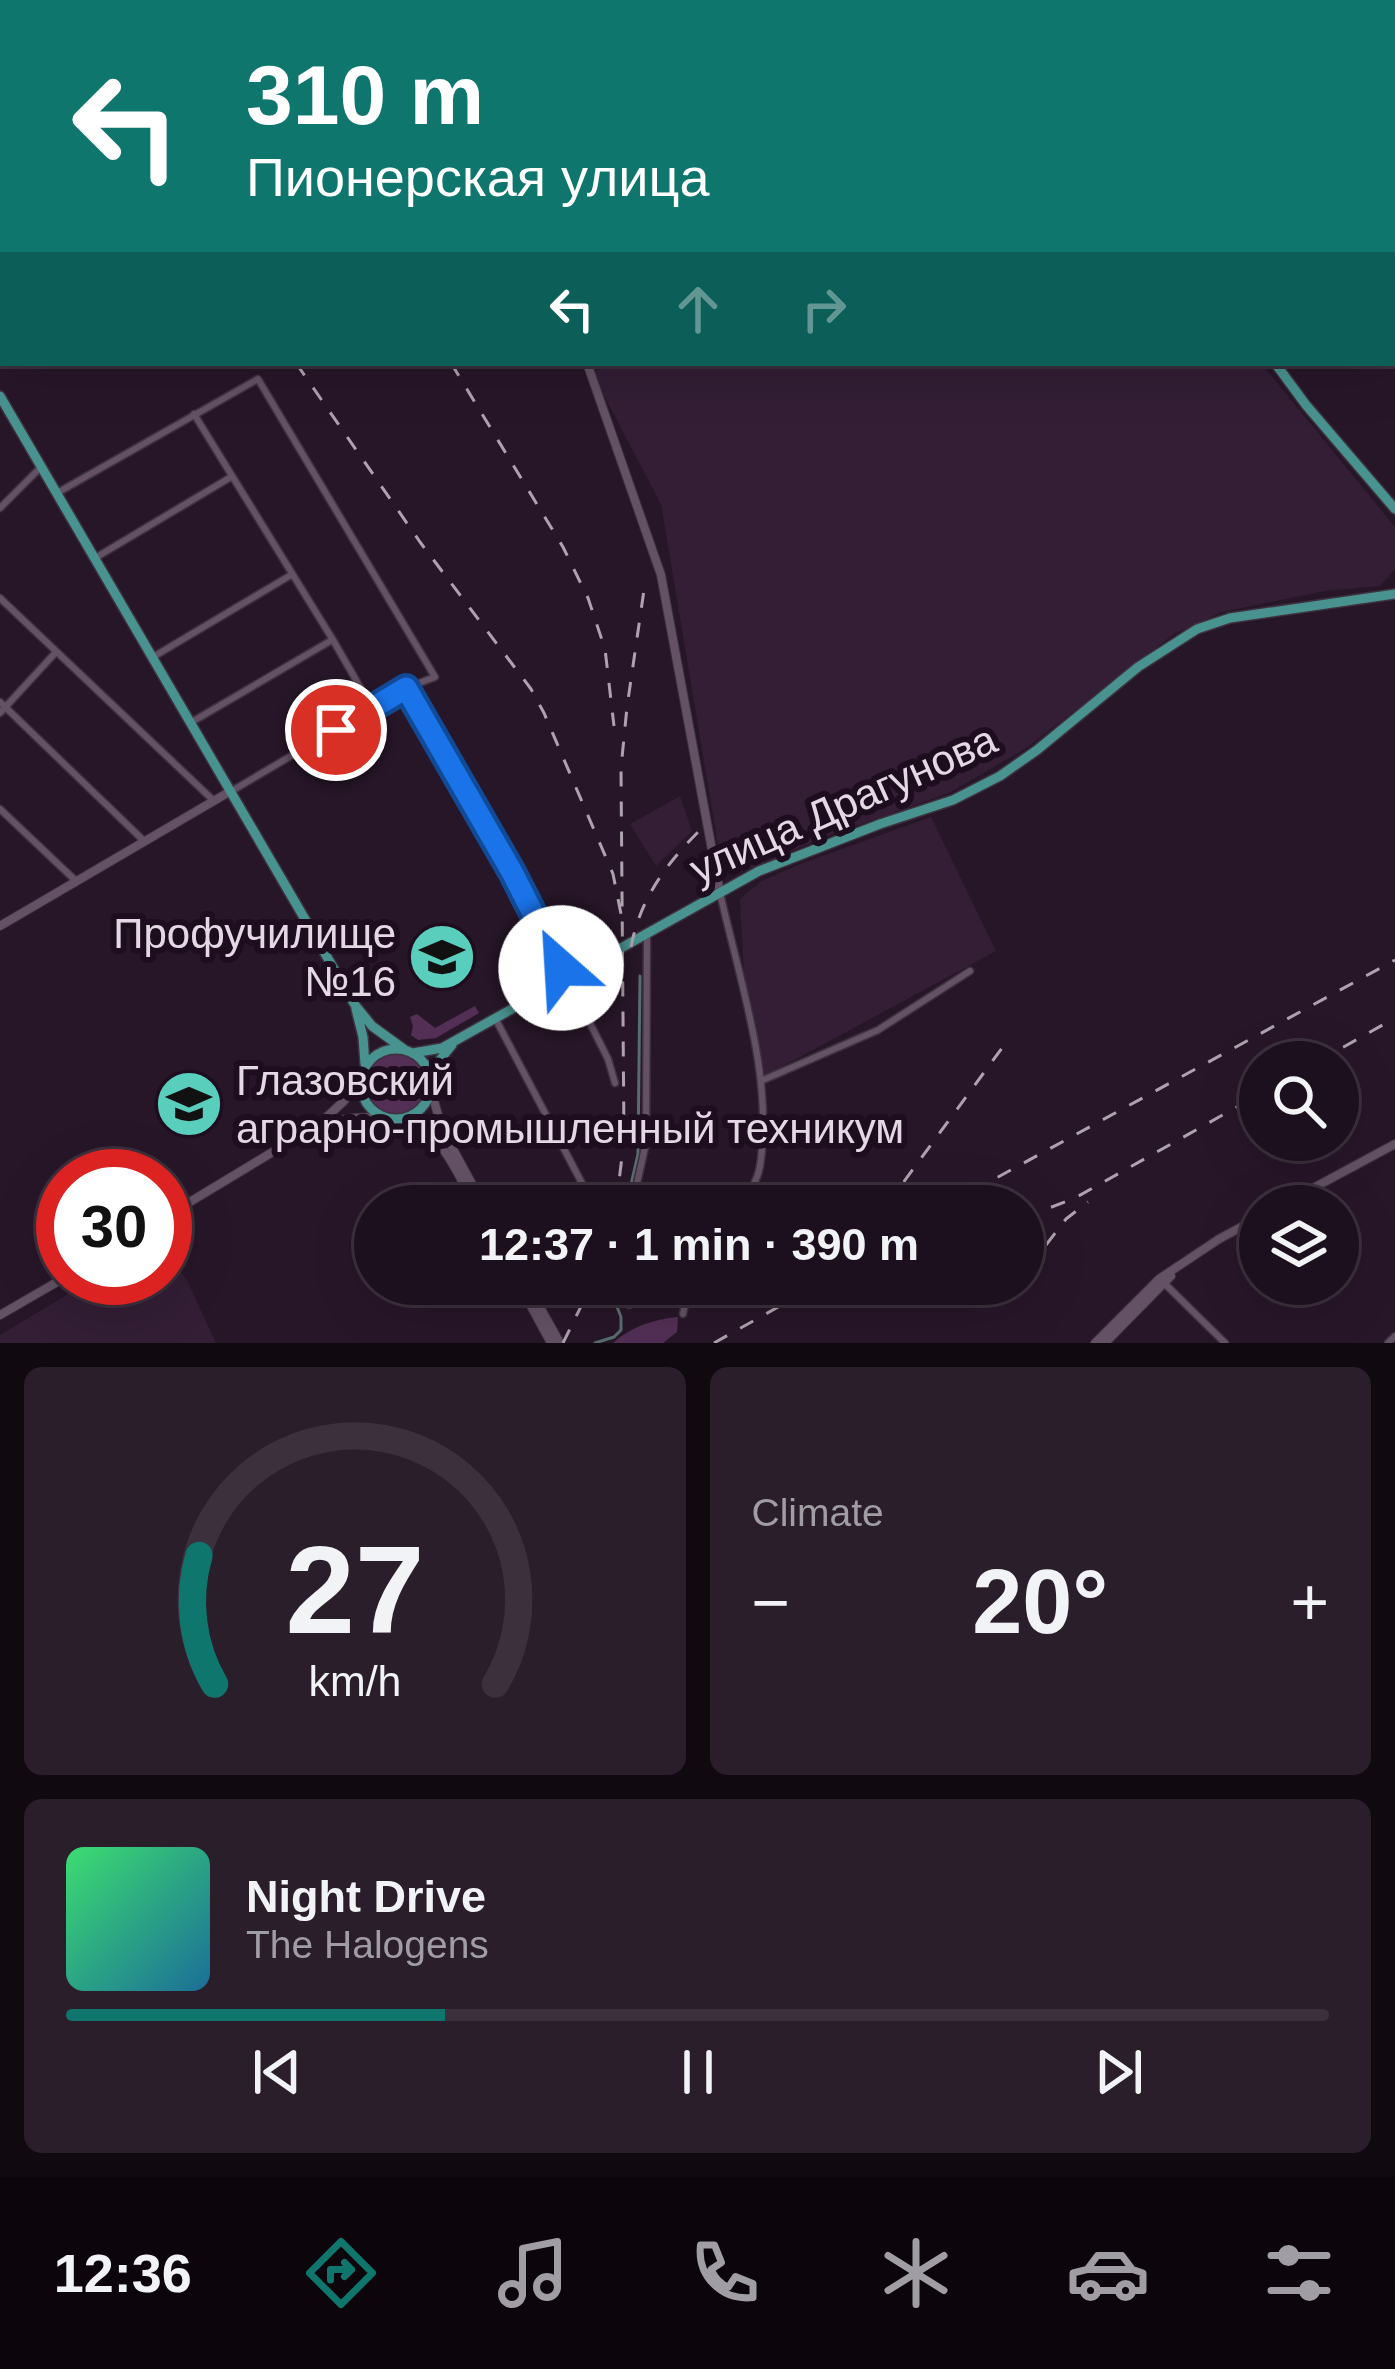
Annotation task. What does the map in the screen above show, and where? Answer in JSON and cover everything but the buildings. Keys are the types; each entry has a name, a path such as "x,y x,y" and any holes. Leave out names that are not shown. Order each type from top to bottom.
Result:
{"main road":[{"path":"588,366 661,575 719,893"},
{"path":"1277,366 1395,509"},
{"path":"0,396 355,1005 372,1026 426,1065 442,1129 470,1185"},
{"name":"улица Драгунова","path":"409,1051 442,1048 759,871 953,800 1000,776 1162,649 1197,629 1230,617 1391,592"},
{"path":"0,926 229,792"},
{"path":"355,1005 364,1037 364,1098 383,1117"},
{"name":"улица Драгунова","path":"431,1084 440,1058 460,1037"},
{"path":"192,1201 319,1124 344,1101 375,1055 409,1051"},
{"path":"400,1119 423,1108 431,1084"},
{"path":"319,1124 383,1117 417,1125 439,1143 466,1185"},
{"path":"1319,1185 1395,1144"},
{"path":"1095,1343 1161,1281 1239,1229"},
{"path":"1105,1343 1161,1281"},
{"path":"0,1315 36,1294"},
{"path":"535,1305 556,1343"}],"street":[{"path":"57,493 258,379 435,677 406,688 229,792"},
{"path":"194,414 372,709"},
{"path":"0,508 42,466"},
{"path":"95,558 231,477"},
{"path":"153,658 291,574"},
{"path":"0,598 214,801"},
{"path":"190,723 333,640"},
{"path":"56,652 2,707 144,841"},
{"path":"406,688 544,932 608,1059 615,1083"},
{"path":"0,809 76,881"},
{"path":"719,893 763,1080 760,1168 754,1185"},
{"path":"637,1185 646,1143 647,934"},
{"path":"763,1080 878,1030 970,971"},
{"path":"494,1017 583,1185"},
{"path":"1161,1281 1225,1343"},
{"path":"683,1314 685,1305"},
{"path":"1388,1343 1395,1336"}],"shaded area":[{"path":"604,366 1263,366 1395,527 1395,569 1380,586 1325,591 1222,612 1174,634 1025,749 949,793 739,873 722,869 661,504 592,373"},
{"path":"680,796 692,831 656,866 630,824"},
{"path":"931,817 996,951 765,1076 744,979 740,899 760,882 800,864"},
{"path":"475,1006 479,1013 436,1038 418,1040 411,1035 410,1017 417,1014 435,1028"},
{"path":"396,1054 418,1063 427,1085 418,1107 396,1116 374,1107 365,1085 374,1063"},
{"path":"192,1291 216,1343 0,1343 0,1335 50,1305 192,1305"},
{"path":"678,1317 677,1332 663,1343 613,1343 643,1325"}],"waterway":[{"path":"631,1185 638,1154 640,976"},
{"path":"595,1343 621,1330 616,1305"}],"railway":[{"path":"298,366 420,542 531,689 613,874 622,919"},
{"path":"453,366 563,547 588,598 605,649 614,726"},
{"path":"619,1185 624,1140 621,768 644,590"},
{"path":"631,947 656,883 700,830"},
{"path":"983,1185 1395,960"},
{"path":"1354,1041 1395,1018"},
{"path":"901,1185 1002,1048"},
{"path":"1044,1210 1075,1198 1239,1106"},
{"path":"1046,1245 1066,1219 1088,1202"},
{"path":"563,1343 582,1305"},
{"path":"714,1343 782,1305"}],"place":[{"name":"Профучилище №16","path":"442,957"},
{"name":"Глазовский аграрно-промышленный техникум","path":"189,1104"}],"route":[{"path":"336,730 406,688 512,872 561,968"}]}
